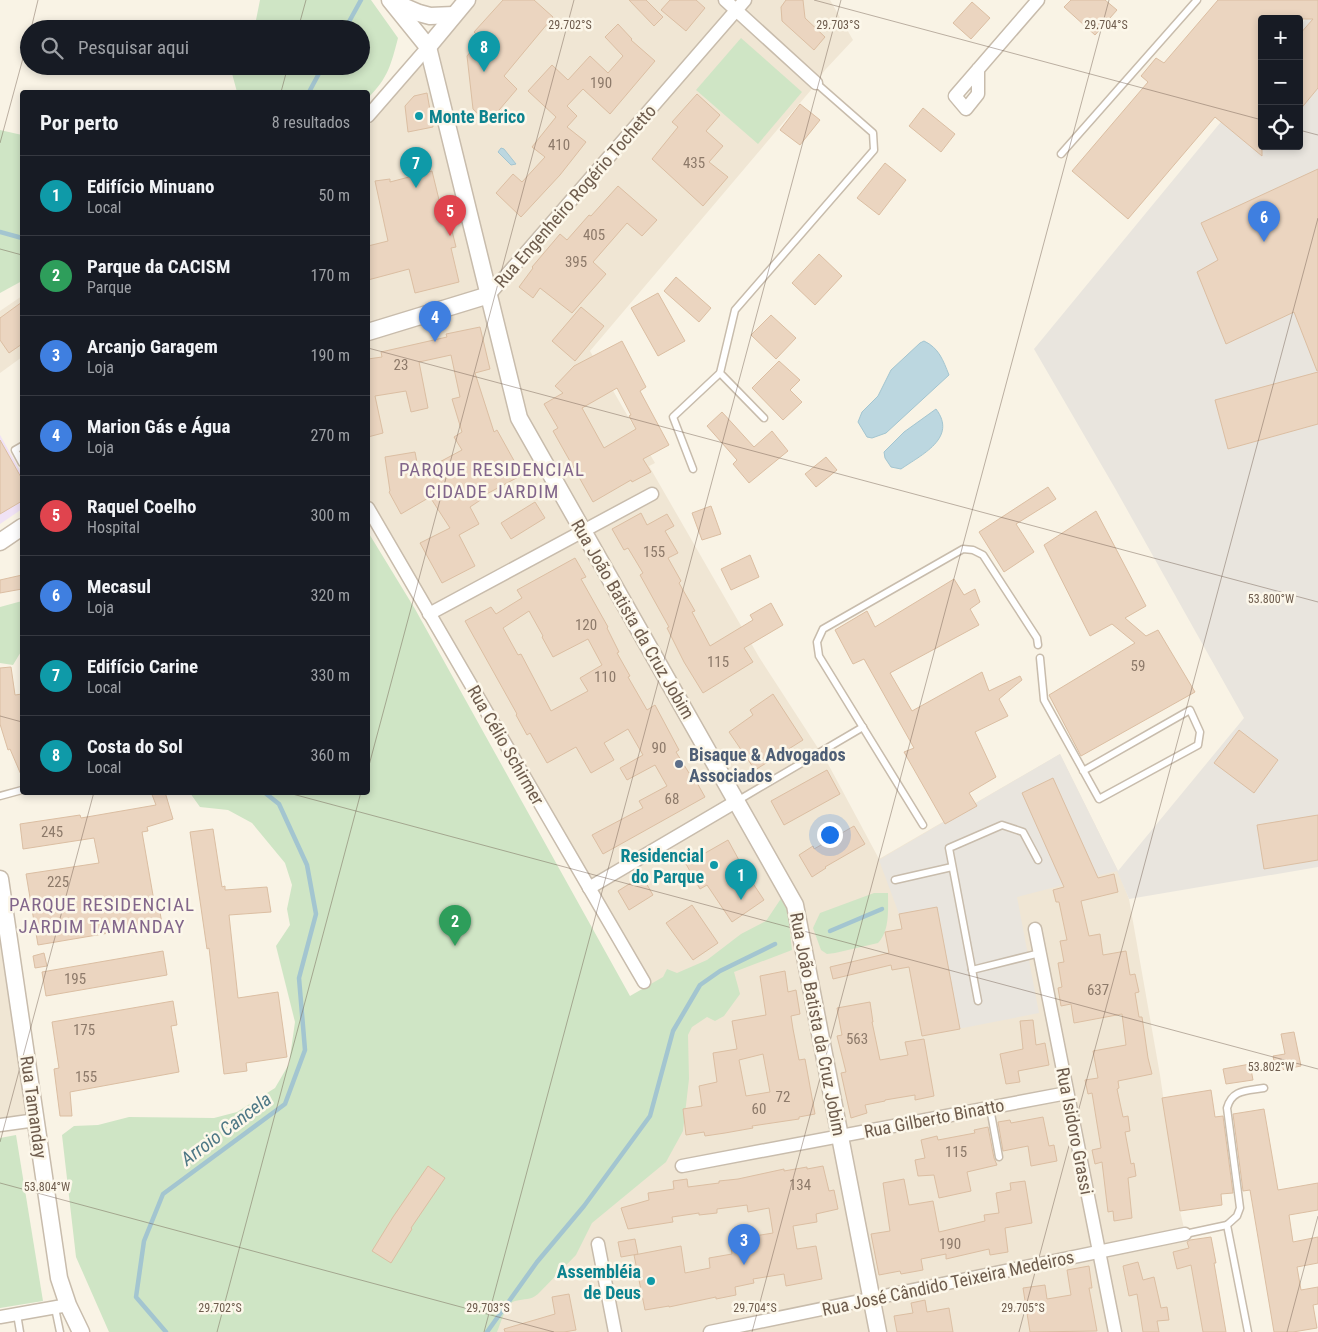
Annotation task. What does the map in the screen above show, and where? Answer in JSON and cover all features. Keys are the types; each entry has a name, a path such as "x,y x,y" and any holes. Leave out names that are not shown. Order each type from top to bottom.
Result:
{"street":[{"path":"391,0 430,16 454,15"},
{"path":"391,0 428,47"},
{"path":"370,114 467,0"},
{"path":"725,0 816,83"},
{"name":"Rua Engenheiro Rogério Tochetto","path":"370,331 489,296 745,0"},
{"path":"978,69 1038,0"},
{"name":"Rua João Batista da Cruz Jobim","path":"428,47 519,418 795,905 878,1332"},
{"path":"429,614 652,494"},
{"name":"Rua Célio Schirmer","path":"370,511 644,982"},
{"path":"0,542 20,528"},
{"path":"589,888 737,801"},
{"name":"Rua Tamanday","path":"0,879 3,914 36,1120 59,1278 61,1306 81,1332"},
{"name":"Rua Isidoro Grassi","path":"1035,929 1115,1332"},
{"name":"Rua Gilberto Binatto","path":"682,1166 1068,1093"},
{"path":"0,1126 36,1120"},
{"name":"Rua José Cândido Teixeira Medeiros","path":"710,1332 1185,1234"},
{"path":"598,1244 615,1332"},
{"path":"0,1317 61,1306"}],"lane":[{"path":"1061,154 1197,0"},
{"path":"693,469 673,417 720,372 735,310 874,150 873,133 816,83"},
{"path":"720,372 764,418"},
{"path":"20,447 15,450 20,459"},
{"path":"923,825 819,656 817,642 823,629 963,549 973,550 983,555 1037,638 1038,646"},
{"path":"1040,658 1044,700 1083,771 1099,800 1198,745 1200,732 1190,710 1083,771"},
{"path":"737,801 863,727"},
{"path":"0,796 20,791"},
{"path":"978,1001 949,848 1002,825 1023,832 1038,860"},
{"path":"895,880 952,867"},
{"path":"972,970 1040,953"},
{"path":"1185,1234 1227,1225 1237,1216 1240,1208 1227,1108 1230,1099 1236,1093 1264,1088"},
{"path":"990,1108 999,1158"},
{"path":"1227,1225 1248,1332"},
{"path":"60,1332 61,1306"},
{"path":"17,1314 20,1332"}],"shaded area":[{"path":"467,0 830,0 853,40 825,70 811,90 590,351 655,463 649,466 759,657 827,762 879,859 1060,754 1118,871 1129,899 1160,1075 1180,1211 1203,1332 487,1332 673,1031 370,511 370,114"},
{"path":"1318,4 1318,867 1129,899 1117,871 1017,897 1039,1013 922,1036 899,914 879,860 1060,754 1118,871 1244,718 1116,490 1034,349 1258,77 1258,150 1303,150 1303,22"},
{"path":"20,297 20,358 0,373 0,311"},
{"path":"0,435 20,470 20,510 0,524"},
{"path":"0,879 36,1120 0,1125"}],"green space":[{"path":"260,0 371,0 398,38 391,64 380,84 370,96 370,90 236,90 232,75 370,75 370,20 256,20"},
{"path":"741,38 802,92 758,144 696,90"},
{"path":"0,130 20,135 20,282 0,293"},
{"path":"370,535 415,609 630,996 663,977 667,969 677,973 707,960 741,934 766,921 782,897 787,905 792,950 734,972 740,994 724,1016 715,1021 707,1017 692,1027 688,1035 689,1079 683,1131 666,1162 592,1223 576,1255 538,1294 515,1301 509,1306 497,1332 109,1332 76,1257 62,1135 74,1126 98,1125 129,1117 214,1118 237,1112 275,1088 289,1064 295,1022 276,946 290,925 287,909 292,885 285,863 252,823 228,810 200,807 191,795 370,795"},
{"path":"20,602 20,653 13,665 0,663 0,607"},
{"path":"874,893 888,893 888,913 885,932 878,943 827,954 821,950 813,928 820,913"},
{"path":"16,1135 43,1301 0,1308 0,1138"}],"water":[{"path":"501,148 504,149 516,164 511,165 498,152"},
{"path":"924,341 937,351 949,375 886,433 872,438 867,437 858,422 862,412 878,396 891,370"},
{"path":"936,409 942,419 943,429 934,445 927,452 901,469 891,467 885,458 884,452 904,432"}],"building":[{"path":"503,0 534,0 553,17 504,76 517,89 488,123 473,109 467,56 481,39 474,32"},
{"path":"629,0 646,0 663,17 654,26"},
{"path":"670,0 696,0 705,8 686,31 661,10"},
{"path":"786,0 803,0 805,18 825,37 814,50 782,21 781,7"},
{"path":"1071,0 1105,0 1117,10 1095,35 1064,7"},
{"path":"1218,0 1318,0 1318,88 1303,106 1303,30 1313,19 1303,19 1303,15 1258,15 1258,150 1262,150 1262,156 1215,117 1128,219 1072,171 1148,82 1141,76 1156,58 1164,63"},
{"path":"972,2 990,18 971,39 953,23"},
{"path":"618,24 631,40 655,61 610,114 583,89 567,106 577,116 567,127 586,142 560,175 521,217 496,193 513,174 522,182 545,157 532,147 556,117 528,91 552,65 568,80 590,56 608,73 623,56 605,37"},
{"name":"Monte Berico","path":"427,93 433,127 408,132 405,106 414,96"},
{"path":"697,94 720,115 706,131 723,146 709,162 728,177 703,206 652,159 678,127 672,122"},
{"path":"800,104 820,120 800,145 780,130"},
{"path":"923,108 955,134 941,152 909,126"},
{"path":"885,163 906,180 879,215 857,198"},
{"path":"1318,169 1317,371 1294,312 1226,344 1197,272 1218,260 1201,223"},
{"path":"432,171 441,208 444,207 447,223 450,223 456,247 451,248 459,282 415,293 409,269 370,279 370,246 388,241 375,181 390,179 390,182"},
{"path":"618,186 657,220 642,236 627,223 593,262 606,274 572,313 540,288 533,298 519,287 532,267 560,234 567,240"},
{"path":"819,254 842,276 815,305 792,283"},
{"path":"676,277 711,308 699,322 664,291"},
{"path":"658,293 685,341 658,356 631,308"},
{"path":"20,303 20,345 9,353 0,340 0,318"},
{"path":"581,307 604,326 575,361 552,341"},
{"path":"771,315 796,338 776,359 751,335"},
{"path":"480,327 490,369 475,373 494,432 497,430 522,475 481,497 482,499 470,507 479,524 459,535 475,566 442,583 420,543 450,528 430,497 401,514 389,492 385,457 415,452 419,473 462,450 454,437 462,432 452,399 460,397 451,355 419,362 428,408 411,412 406,391 375,396 383,433 370,436 370,359 382,357 381,352 447,337 446,334"},
{"path":"622,341 646,387 640,391 669,445 643,459 651,472 632,482 631,480 593,502 553,431 558,428 544,404 563,393 555,386 574,366","holes":["617,388 631,415 629,416 636,429 604,448 582,408"]},
{"path":"779,361 800,380 790,390 802,402 783,420 752,388"},
{"path":"1318,372 1318,424 1228,449 1215,400"},
{"path":"722,412 754,447 772,431 788,451 749,483 733,464 737,460 707,426"},
{"path":"0,440 20,475 20,502 0,514"},
{"path":"826,457 837,470 816,487 805,474"},
{"path":"1048,487 1056,499 1016,524 1034,552 1004,572 979,532"},
{"path":"535,502 545,518 511,539 501,523"},
{"path":"711,506 721,534 702,540 692,513"},
{"path":"1096,511 1146,606 1125,618 1146,636 1158,630 1195,692 1081,756 1049,695 1135,643 1112,624 1090,636 1044,545"},
{"path":"641,513 647,525 667,514 674,526 665,531 678,553 668,558 681,581 679,583 695,611 692,612 710,646 753,620 750,615 771,603 783,625 744,648 753,662 703,693 684,662 667,628 669,627 640,575 643,573 628,548 624,550 612,529"},
{"path":"750,555 759,577 731,590 721,569"},
{"path":"575,558 586,577 581,579 608,627 619,652 617,653 630,676 628,677 647,710 655,705 679,750 676,752 689,773 691,772 705,797 603,854 592,835 643,808 639,801 667,786 655,765 627,780 620,768 643,755 628,729 604,743 614,760 591,773 576,747 547,763 530,733 527,735 465,621 491,607 496,614 522,598 517,590","holes":["529,611 553,657 588,639 602,665 580,678 588,691 551,711 521,654 518,655 503,628"]},
{"path":"20,575 20,589 0,593 0,580"},
{"path":"954,579 964,595 975,589 980,602 970,609 979,625 890,673 912,711 982,672 989,691 1020,676 1022,680 999,699 1008,716 975,732 996,777 969,793 977,806 945,824 904,752 914,748 864,659 853,664 835,630 867,611 875,627"},
{"path":"11,667 15,695 20,694 20,772 10,749 8,750 0,724 0,668"},
{"path":"773,694 803,740 755,770 729,732 753,715 750,710"},
{"path":"1239,730 1278,760 1254,793 1214,763"},
{"path":"827,770 840,794 784,825 771,801"},
{"path":"1053,778 1098,878 1114,874 1118,892 1081,901 1089,936 1100,934 1103,955 1126,951 1130,975 1135,974 1139,992 1135,993 1139,1017 1142,1017 1152,1074 1118,1081 1119,1088 1117,1089 1123,1117 1128,1116 1130,1131 1125,1132 1131,1164 1134,1163 1136,1176 1128,1178 1132,1218 1114,1221 1113,1211 1108,1212 1102,1162 1095,1164 1092,1150 1101,1148 1092,1093 1088,1094 1085,1080 1098,1078 1093,1051 1126,1045 1122,1014 1074,1023 1071,1004 1061,1006 1058,988 1062,987 1058,963 1064,962 1060,941 1067,940 1059,902 1056,902 1053,890 1064,887 1022,793"},
{"path":"152,795 166,795 173,819 147,827 148,831 142,832 154,901 158,900 162,924 38,945 26,874 99,863 94,838 23,849 20,824 80,815 81,818 156,805"},
{"path":"1318,815 1318,860 1264,869 1257,825"},
{"path":"854,826 865,844 825,867 812,877 799,855 813,846 814,849"},
{"path":"213,829 222,887 225,886 225,890 267,887 271,912 229,915 238,998 278,992 287,1057 246,1063 247,1071 224,1074 209,948 207,949 190,832"},
{"path":"728,840 746,873 764,900 732,922 707,885 700,889 686,864"},
{"path":"642,876 653,895 629,910 618,891"},
{"path":"692,905 718,943 693,960 666,923"},
{"path":"937,907 960,1029 922,1036 909,967 892,970 891,965 833,979 830,967 889,953 885,932 902,929 899,914"},
{"path":"163,951 167,975 46,996 42,972"},
{"path":"44,953 47,966 35,968 33,956"},
{"path":"785,971 788,992 796,990 800,1014 791,1016 799,1060 805,1059 815,1114 799,1117 799,1119 752,1126 753,1128 725,1133 705,1136 704,1132 686,1135 683,1109 702,1106 699,1086 717,1082 713,1053 737,1049 732,1021 766,1015 760,976","holes":["763,1054 770,1092 746,1096 739,1060"]},
{"path":"173,1001 177,1025 171,1026 179,1072 70,1092 72,1116 60,1116 54,1069 59,1068 52,1022"},
{"path":"870,1002 880,1060 908,1055 905,1042 924,1039 934,1096 915,1100 915,1095 865,1105 867,1113 851,1118 841,1073 846,1072 837,1036 842,1035 837,1008"},
{"path":"1033,1020 1036,1045 1045,1043 1049,1065 1018,1071 1020,1082 1006,1084 1000,1054 1023,1049 1020,1021"},
{"path":"1294,1032 1301,1066 1276,1071 1273,1056 1285,1054 1281,1034"},
{"path":"1250,1064 1253,1080 1226,1084 1223,1069"},
{"path":"1211,1090 1215,1117 1223,1116 1233,1193 1221,1194 1222,1205 1180,1211 1162,1098"},
{"path":"1264,1109 1278,1190 1318,1183 1318,1210 1289,1215 1293,1242 1318,1237 1318,1263 1297,1267 1301,1290 1318,1287 1318,1304 1313,1305 1317,1328 1293,1332 1274,1332 1250,1190 1243,1191 1233,1114"},
{"path":"1043,1117 1049,1146 1054,1145 1057,1161 1031,1166 1028,1146 1003,1151 998,1122 1010,1120 1011,1123"},
{"path":"988,1127 997,1165 967,1172 971,1191 939,1198 934,1175 918,1176 915,1160 925,1158 921,1140 937,1136 938,1140 975,1133 974,1130"},
{"path":"428,1166 445,1178 411,1228 391,1263 372,1251"},
{"path":"823,1166 829,1191 834,1190 838,1209 816,1214 817,1222 793,1226 797,1249 816,1246 822,1279 786,1286 784,1274 753,1279 754,1283 735,1287 736,1295 645,1310 634,1255 681,1246 685,1273 710,1268 709,1258 732,1254 730,1240 773,1233 769,1208 748,1212 747,1205 717,1209 717,1213 699,1215 699,1213 672,1217 673,1222 628,1229 621,1208 649,1200 648,1193 674,1189 673,1181 687,1179 688,1187 719,1183 719,1181 784,1169 784,1171"},
{"path":"904,1179 909,1205 933,1201 939,1232 985,1221 984,1215 999,1213 996,1193 1011,1190 1010,1183 1025,1181 1032,1223 1005,1228 1008,1252 990,1255 989,1249 946,1259 946,1254 921,1259 923,1270 901,1274 900,1271 879,1275 871,1234 890,1231 883,1183"},
{"path":"1211,1237 1226,1332 1203,1332 1191,1265 1177,1269 1173,1252 1189,1248 1187,1242 1190,1240"},
{"path":"635,1239 638,1254 621,1257 618,1242"},
{"path":"1138,1262 1143,1280 1154,1277 1161,1308 1167,1307 1169,1320 1157,1321 1159,1332 1143,1332 1137,1294 1129,1296 1123,1266"},
{"path":"1089,1266 1092,1288 1089,1288 1097,1331 1030,1332 1023,1288 1045,1285 1047,1299 1071,1295 1067,1270"},
{"path":"569,1294 576,1330 564,1332 505,1332 504,1329 555,1314 552,1297"},
{"path":"925,1300 927,1312 949,1308 953,1332 897,1332 894,1316 913,1313 911,1303"}],"waterway":[{"path":"350,20 361,0"},
{"path":"310,90 318,75"},
{"name":"Arroio Cancela","path":"0,232 20,237"},
{"name":"Arroio Cancela","path":"166,1332 136,1297 144,1241 163,1194 285,1104 305,1050 299,978 316,914 307,865 279,804 268,795"},
{"path":"830,931 882,909"},
{"path":"487,1332 537,1262 584,1206 650,1116 673,1031 700,985 720,971 775,944"}],"place":[{"name":"Costa do Sol","path":"484,72"},
{"name":"Monte Berico","path":"419,116"},
{"name":"Edifício Carine","path":"416,188"},
{"name":"Raquel Coelho","path":"450,236"},
{"name":"Mecasul","path":"1264,242"},
{"name":"Marion Gás e Água","path":"435,342"},
{"name":"Bisaque & Advogados Associados","path":"679,764"},
{"name":"Residencial do Parque","path":"714,865"},
{"name":"Edifício Minuano","path":"741,900"},
{"name":"Parque da CACISM","path":"455,946"},
{"name":"Arcanjo Garagem","path":"744,1265"},
{"name":"Assembléia de Deus","path":"651,1281"}],"district":[{"name":"PARQUE RESIDENCIAL CIDADE JARDIM","path":"492,480"},
{"name":"PARQUE RESIDENCIAL JARDIM TAMANDAY","path":"102,915"}]}
